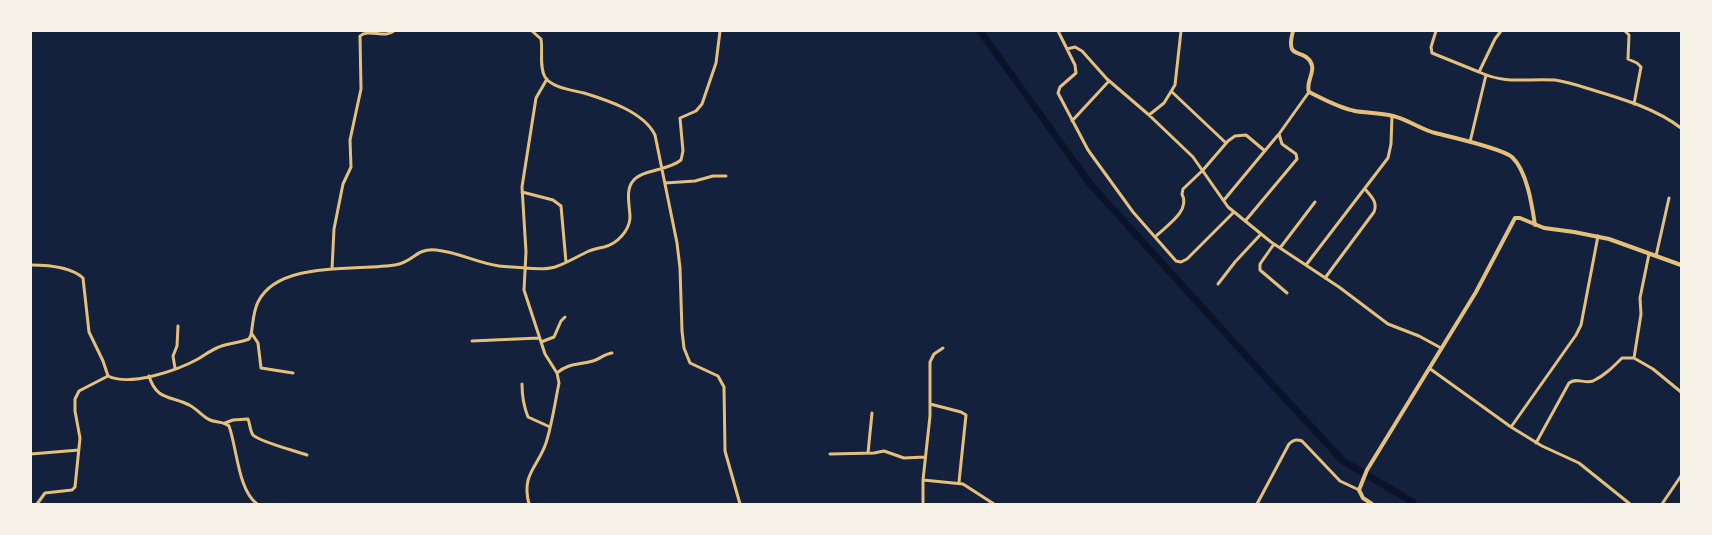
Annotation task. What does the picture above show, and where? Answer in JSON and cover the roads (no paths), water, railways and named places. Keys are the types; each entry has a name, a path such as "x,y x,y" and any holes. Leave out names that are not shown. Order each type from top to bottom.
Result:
{"street":[{"path":"332,269 336,219 344,181 351,167 350,140 361,89 360,36 364,33 390,34 394,31"},
{"path":"532,31 541,39 543,71 546,79 563,88 625,109 649,125 655,135 678,252 684,348 690,363 718,376 724,387 725,451 740,504"},
{"path":"37,504 45,492 74,489 80,450 80,431 75,404 78,391 108,376 129,380 149,376 200,358 221,346 246,340 252,334 258,301 271,287 281,280 332,269 394,265 404,263 421,251 434,250 499,266 546,269 592,250 610,245 627,230 629,224 628,193 630,184 640,176 678,163 683,156 680,118 696,110 702,104 716,63 720,31"},
{"path":"1058,31 1075,64 1076,73 1060,87 1058,93 1072,121 1088,150 1133,212 1176,261 1181,262 1187,259 1234,212"},
{"path":"1149,115 1164,103 1172,92 1177,79 1181,31"},
{"path":"1224,200 1278,134 1309,92 1308,84 1312,65 1308,58 1292,50 1290,46 1293,31"},
{"path":"1436,31 1431,50 1432,53 1486,75 1510,81 1557,80 1634,104 1666,117 1681,128"},
{"path":"1479,72 1494,39 1501,31"},
{"path":"1625,31 1629,35 1628,59 1637,63 1640,67 1634,104"},
{"path":"1067,49 1075,47 1082,51 1109,81 1149,115 1193,157 1234,212 1261,234 1388,324 1419,336 1441,348"},
{"path":"1470,142 1486,75"},
{"path":"529,504 528,478 546,444 559,383 557,373 545,354 524,290 525,240 522,192 536,98 546,79"},
{"path":"1072,121 1109,81"},
{"path":"1172,92 1226,143"},
{"path":"1309,92 1355,111 1392,116 1426,130 1508,155 1516,162 1523,176 1530,196 1535,225"},
{"path":"1306,265 1388,158 1391,144 1392,116"},
{"path":"1246,220 1297,159 1296,154 1282,144 1278,134"},
{"path":"1155,237 1179,213 1185,202 1182,191 1231,138 1246,135 1264,151"},
{"path":"665,182 695,182 713,176 726,176"},
{"path":"1325,278 1376,208 1374,200 1364,189"},
{"path":"522,192 553,200 561,206 566,262"},
{"path":"1656,257 1669,198"},
{"path":"1280,248 1316,202"},
{"path":"1359,490 1368,470 1480,283 1515,218 1520,218 1544,228 1598,236 1681,265"},
{"path":"1218,284 1261,234"},
{"path":"1511,427 1562,356 1578,330 1598,236"},
{"path":"1274,244 1260,264 1260,270 1287,293"},
{"path":"1634,358 1641,314 1640,298 1649,254"},
{"path":"31,265 64,269 83,278 89,332 108,376"},
{"path":"472,341 540,340 554,337 559,323 565,318"},
{"path":"175,368 173,357 178,326"},
{"path":"252,334 258,344 262,369 293,373"},
{"path":"923,504 923,480 930,404 930,362 934,354 943,348"},
{"path":"557,373 565,366 595,360 605,354 612,353"},
{"path":"1536,442 1569,383 1576,380 1592,381 1604,375 1624,358 1634,358 1653,368 1681,392"},
{"path":"1429,368 1511,427 1536,442 1579,463 1630,504"},
{"path":"149,376 152,386 163,396 186,404 211,421 229,426 244,482 248,494 254,503"},
{"path":"522,384 522,398 526,406 527,416 550,427"},
{"path":"930,404 966,415 959,482"},
{"path":"868,454 872,413"},
{"path":"226,424 231,420 246,419 250,422 252,434 256,437 307,455"},
{"path":"1257,504 1289,444 1297,439 1302,440 1340,481 1359,490 1363,498 1372,504"},
{"path":"31,454 80,450"},
{"path":"830,454 868,454 884,451 904,458 925,457"},
{"path":"1662,504 1681,476"},
{"path":"923,480 959,482 994,504"},
{"path":"523,504 528,497"}],"waterway":[{"path":"980,31 1091,185 1269,381 1343,461 1413,502"}]}
